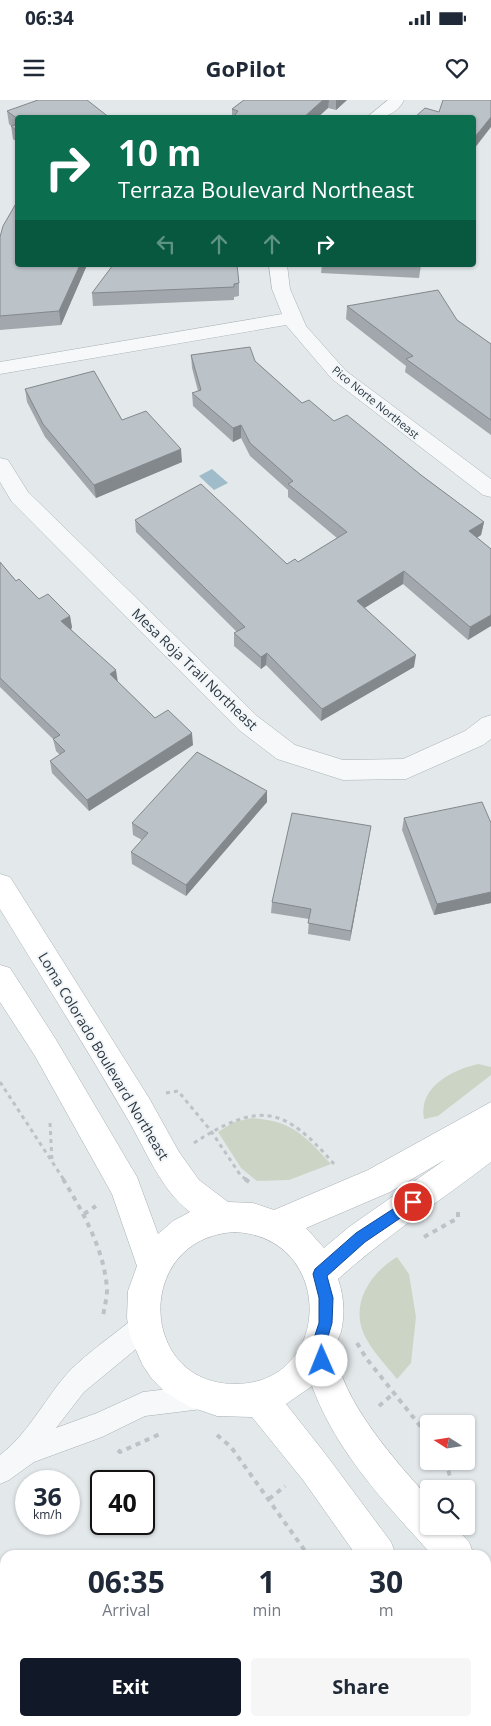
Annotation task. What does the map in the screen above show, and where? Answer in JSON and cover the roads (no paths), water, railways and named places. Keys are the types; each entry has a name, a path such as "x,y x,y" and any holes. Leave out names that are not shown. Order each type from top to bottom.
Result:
{"street":[{"path":"378,115 394,104 396,100"},
{"name":"Pico Norte Northeast","path":"278,267 281,289 297,328 339,375 491,490"},
{"path":"0,368 292,318"},
{"name":"Mesa Roja Trail Northeast","path":"0,465 20,497 248,723 286,752 343,770 406,769 474,738 491,725"},
{"name":"Loma Colorado Boulevard Northeast","path":"0,885 138,1108 168,1162 188,1191 221,1216"},
{"path":"0,977 45,1047 126,1188 153,1267"},
{"path":"276,1225 379,1181 491,1116"},
{"path":"320,1274 360,1238 426,1193 491,1143"},
{"path":"221,1216 250,1216 276,1225 294,1237 304,1248 320,1274 326,1298 325,1323 318,1347 304,1370 284,1388 260,1399 231,1402 202,1397 175,1380 154,1355 144,1326 144,1296 153,1267 170,1242 194,1225 221,1216"},
{"path":"318,1347 325,1376 336,1401 352,1428 391,1484 420,1516"},
{"path":"260,1399 315,1468 374,1550"},
{"path":"437,1535 451,1550"}],"lane":[{"path":"26,1452 42,1426 75,1384 144,1326"},
{"path":"0,1471 26,1452 102,1424 143,1404 202,1397"}],"water":[{"path":"212,469 228,483 214,490 199,476"}]}
